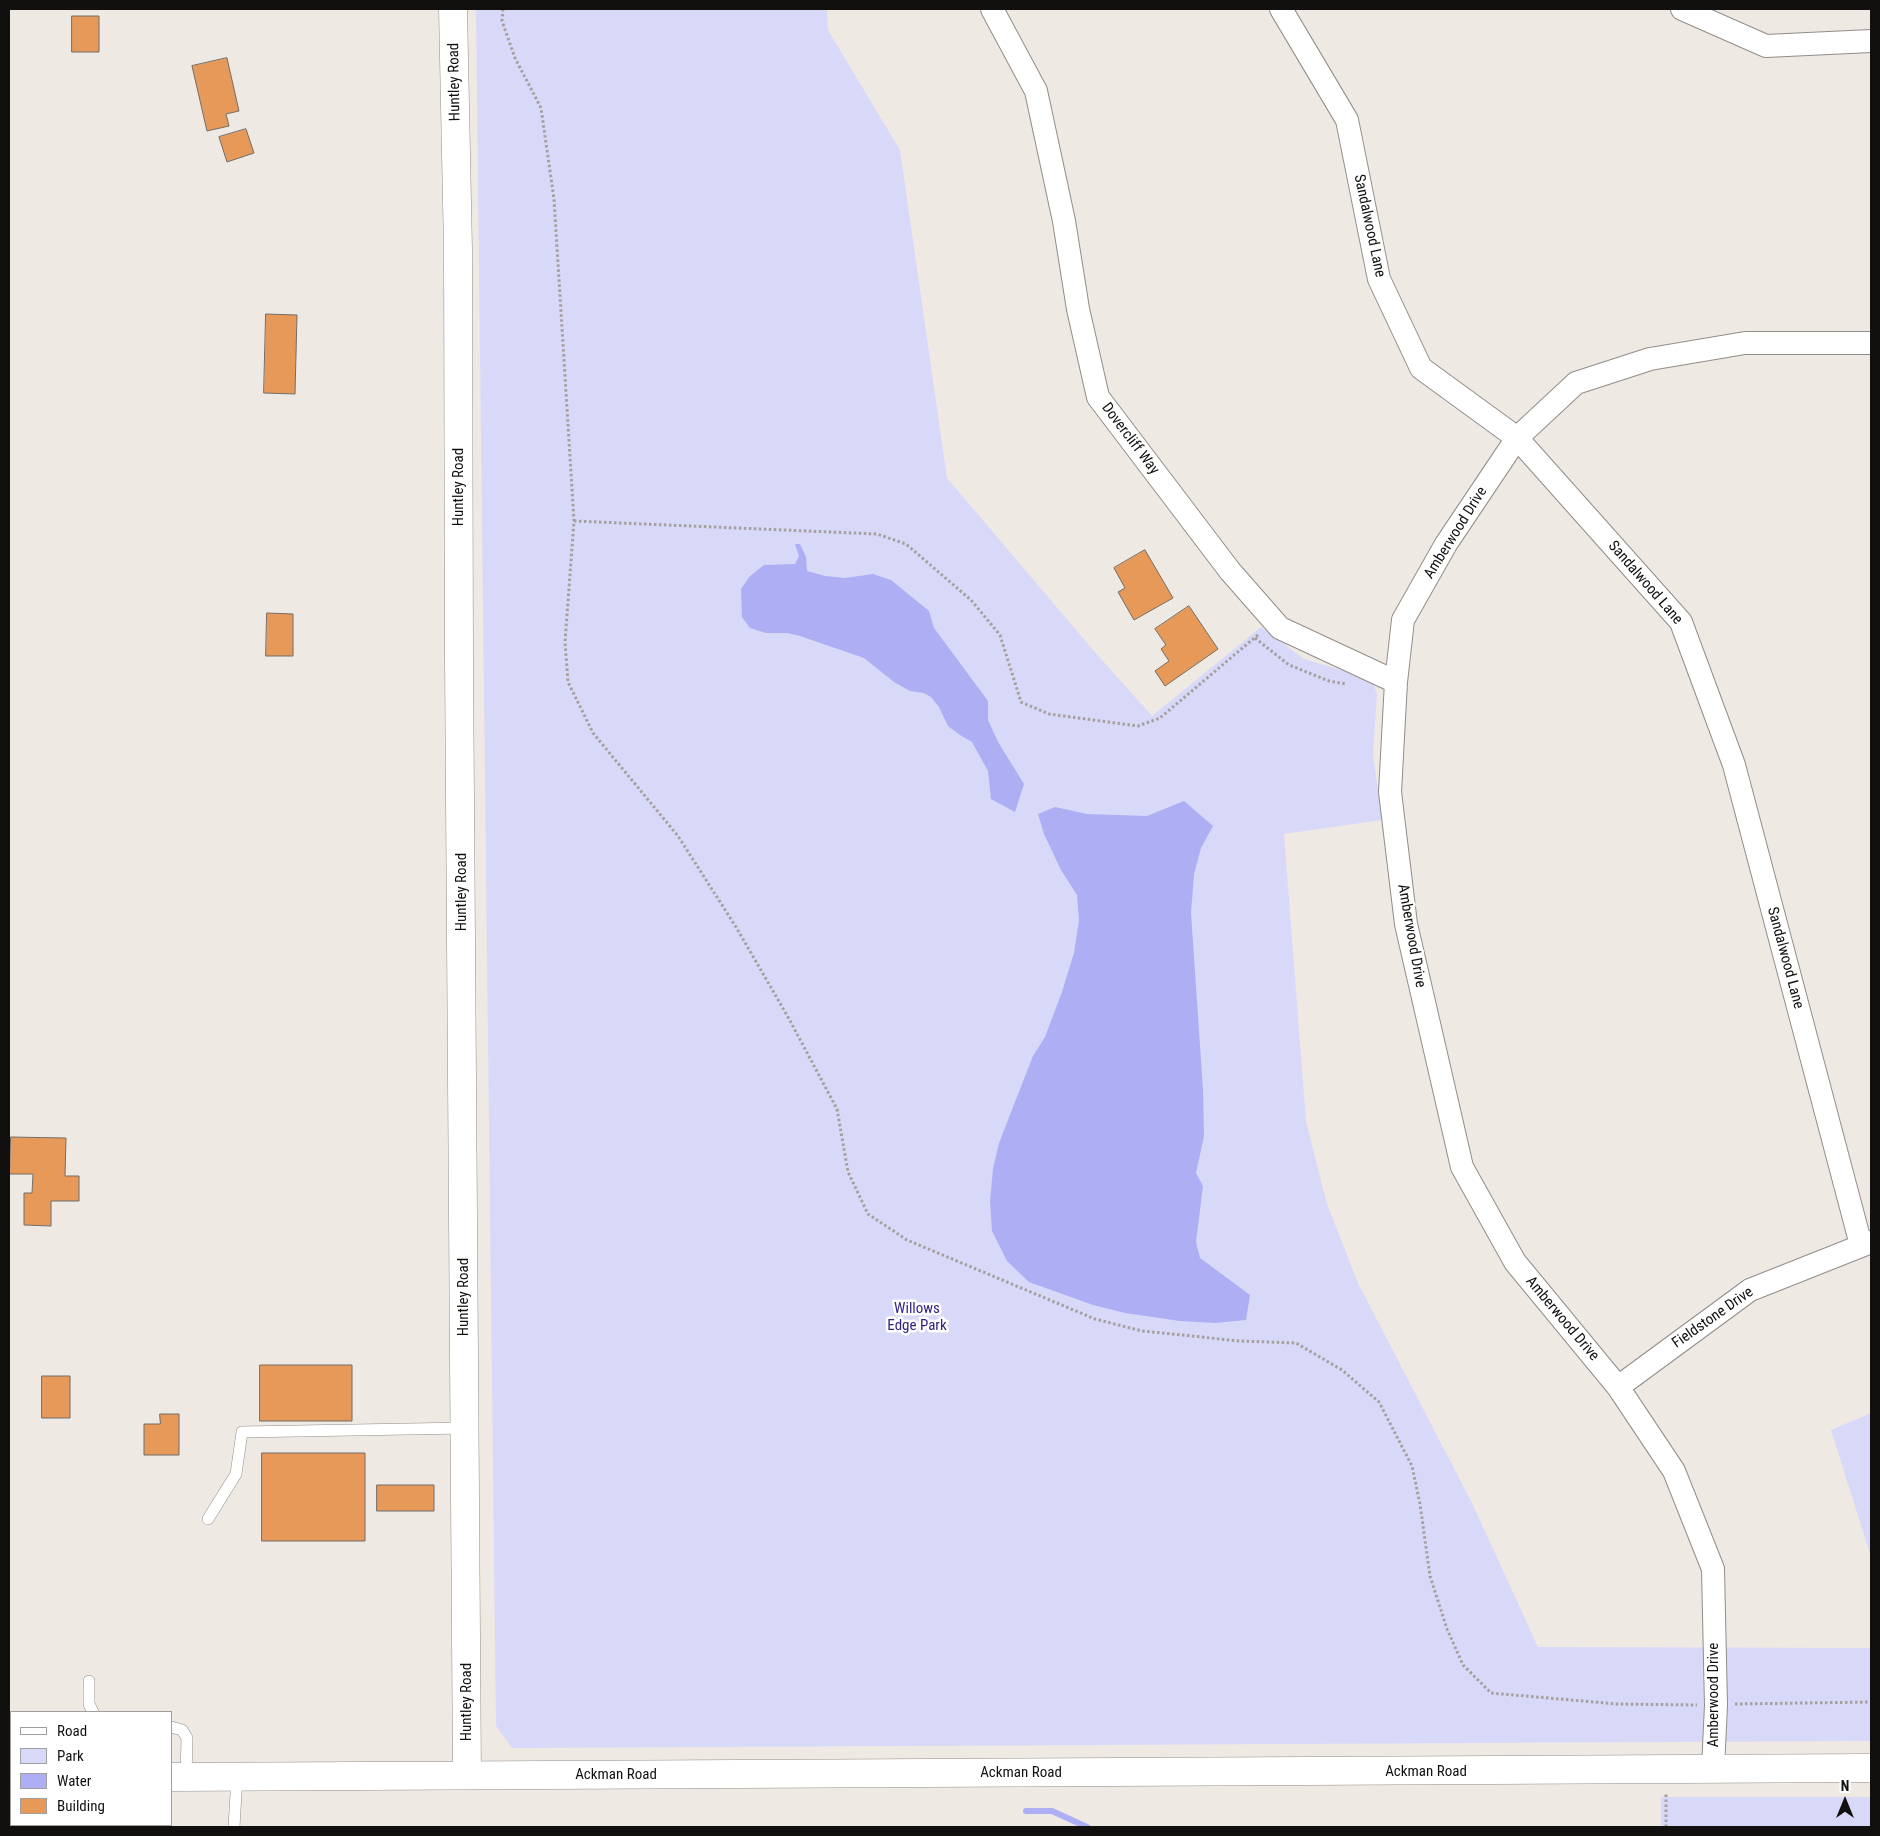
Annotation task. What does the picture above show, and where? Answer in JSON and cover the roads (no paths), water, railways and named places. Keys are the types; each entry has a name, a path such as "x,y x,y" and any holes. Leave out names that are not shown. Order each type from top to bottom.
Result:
{"street":[{"name":"Huntley Road","path":"454,9 458,250 467,1776"},
{"name":"Dovercliff Way","path":"992,9 1036,91 1064,221 1078,309 1098,397 1230,571 1280,628 1396,682"},
{"name":"Sandalwood Lane","path":"1281,9 1347,120 1379,279 1421,368 1517,438 1681,622 1734,765 1866,1244"},
{"path":"1682,9 1766,46 1871,41"},
{"name":"Amberwood Drive","path":"1713,1768 1716,1705 1713,1569 1674,1471 1618,1387 1515,1262 1462,1167 1406,924 1390,792 1396,682 1403,620 1446,544 1517,438 1576,383 1650,359 1745,343 1871,343"},
{"name":"Fieldstone Drive","path":"1618,1387 1750,1290 1866,1244"},
{"name":"Ackman Road","path":"178,1777 1871,1768"}],"lane":[{"path":"208,1519 236,1474 242,1432 465,1428"},
{"path":"89,1681 89,1704 92,1711"},
{"path":"172,1727 182,1730 187,1738 178,1777"},
{"path":"234,1827 237,1777"}],"water":[{"path":"795,544 800,544 806,557 807,571 825,576 845,578 873,574 891,580 929,611 934,628 988,701 988,720 998,742 1024,784 1015,812 991,799 988,771 972,742 948,726 939,707 931,697 924,693 910,691 894,682 864,658 800,636 787,633 766,633 750,628 742,617 741,589 750,576 764,565 795,564 799,556"},
{"path":"1184,801 1213,826 1201,848 1194,874 1191,913 1203,1090 1204,1136 1196,1173 1203,1186 1196,1242 1200,1258 1250,1295 1246,1320 1215,1323 1180,1321 1125,1313 1093,1305 1029,1282 1007,1261 992,1231 990,1201 993,1169 999,1143 1033,1056 1045,1037 1062,992 1074,953 1079,920 1077,895 1061,870 1044,834 1038,814 1055,807 1087,814 1147,816"}],"waterway":[{"path":"1026,1811 1052,1811 1087,1827"}],"park label":[{"name":"Willows Edge Park","path":"917,1318"}]}
